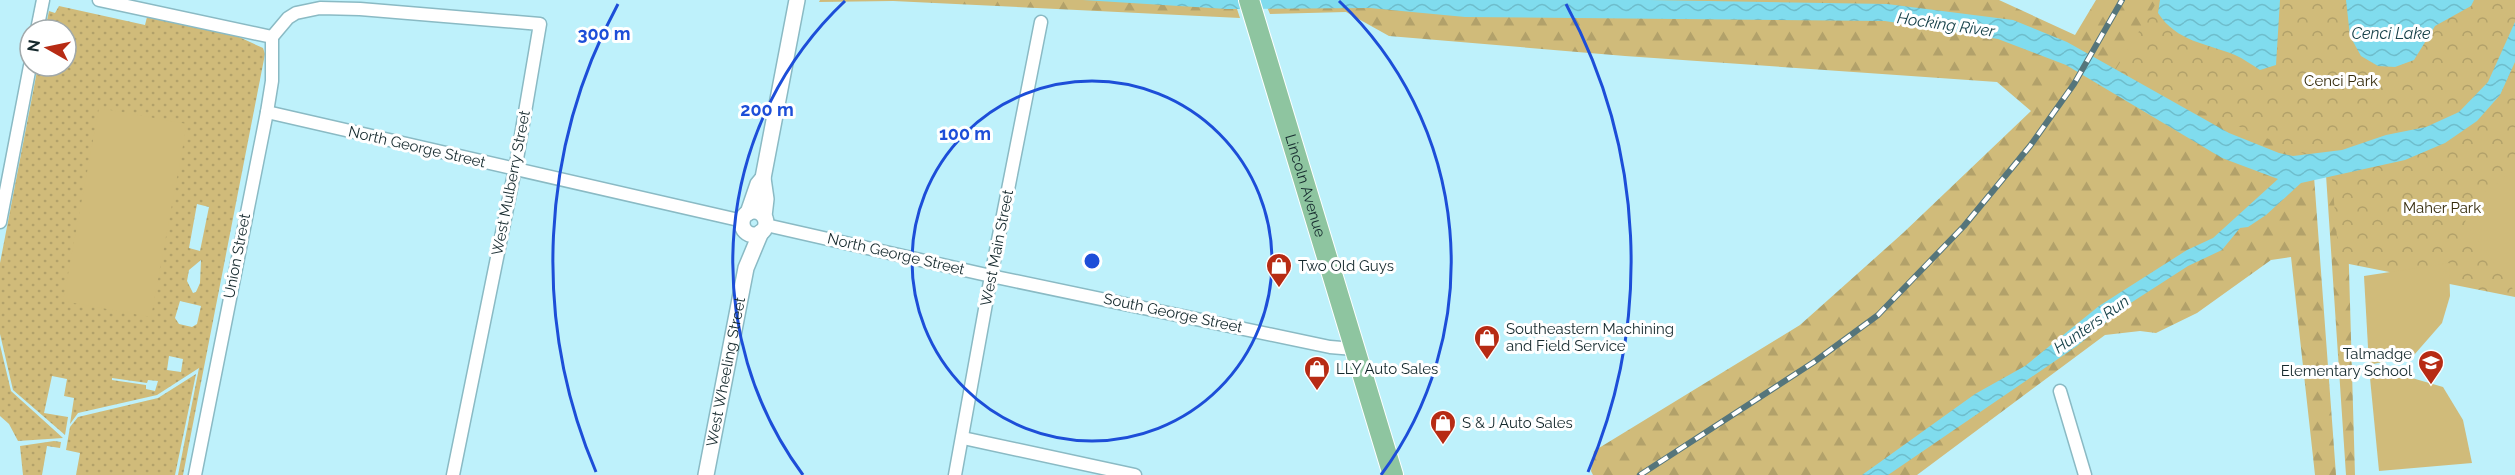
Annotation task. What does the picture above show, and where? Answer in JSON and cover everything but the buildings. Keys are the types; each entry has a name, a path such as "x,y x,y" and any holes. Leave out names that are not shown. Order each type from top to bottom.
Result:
{"main road":[{"name":"Lincoln Avenue","path":"1249,0 1393,475"}],"street":[{"path":"39,18 43,0"},
{"path":"99,0 272,37"},
{"name":"West Wheeling Street","path":"706,475 746,268 764,224 766,199 763,178 797,2"},
{"name":"West Mulberry Street","path":"272,37 288,18 305,10 360,9 405,14 520,20 540,24 515,169 453,475"},
{"name":"West Main Street","path":"955,475 1041,22"},
{"name":"Union Street","path":"195,475 267,112 272,81 272,37"},
{"path":"0,222 28,78"},
{"name":"North George Street","path":"267,112 745,221"},
{"name":"West Wheeling Street","path":"746,268 744,259 745,221 758,184 763,178"},
{"path":"759,212 764,224 750,234 745,221 759,212"},
{"name":"North George Street","path":"764,224 991,276"},
{"name":"South George Street","path":"991,276 1330,347 1354,349"},
{"path":"2060,391 2085,475"},
{"path":"963,438 1136,475"}],"green space":[{"path":"820,0 1234,0 1240,18 893,1 819,2"},
{"path":"1264,0 1999,0 2075,35 2096,0 2301,0 2336,475 2315,475 2291,257 2271,260 2197,313 2156,333 2140,331 2105,335 1917,475 1593,475 1591,471 1594,451 1800,325 1903,233 2031,111 1997,82 1625,56 1389,36 1346,12 1270,14"},
{"name":"Cenci Park","path":"2158,0 2515,0 2515,297 2339,262 2331,165 2113,74"},
{"path":"2515,0 2347,201 2355,475 2346,475 2323,130"},
{"path":"59,6 145,25 147,17 239,37 263,48 265,54 183,475 178,475 199,368 157,395 78,413 70,424 74,398 64,396 67,379 52,376 44,413 68,417 65,435 13,390 0,334 0,263 36,78 78,78 78,18 48,18 49,11 55,13","holes":["197,204 209,207 200,251 189,248","201,260 200,283 196,292 193,293 187,281 189,270","180,301 201,306 197,324 192,327 179,324 175,318","169,356 183,359 181,372 167,370","112,378 147,383 148,380 158,381 155,391 146,389 146,385 112,380"]},
{"path":"99,108 187,124 151,317 63,301"},
{"path":"2515,169 2515,292 2465,223 2468,206"},
{"path":"2449,263 2450,296 2442,323 2414,355 2369,365 2364,276"},
{"path":"0,345 11,391 63,438 18,441 9,424 0,416"},
{"path":"196,374 175,475 76,475 80,453 66,450 70,427 78,417 158,398"},
{"path":"2370,378 2412,378 2443,387 2463,420 2472,463 2379,471"},
{"path":"61,442 60,448 47,446 42,475 23,475 20,446"}],"water":[{"path":"1083,0 1650,0 1887,4 2013,20 2067,42 2229,133 2279,153 2293,156 2342,150 2386,135 2426,127 2459,112 2488,82 2515,22 2515,62 2500,95 2477,121 2445,143 2405,160 2301,183 2266,215 2248,227 2240,228 2222,250 2188,266 2126,306 2077,346 1888,475 1862,475 1975,394 2025,366 2099,306 2187,250 2213,238 2278,179 2222,158 2066,65 1998,39 1885,21 1465,17 1370,8 1227,9"},
{"path":"2160,0 2280,0 2276,65 2260,70 2235,55 2183,36 2166,23 2158,13"},
{"name":"Cenci Lake","path":"2346,0 2474,0 2471,6 2435,26 2414,60 2395,67 2378,66 2361,56 2350,36"}],"railway":[{"path":"1640,475 1814,362 1878,315 1964,226 2030,146 2074,84 2122,0"}],"place":[{"name":"Two Old Guys","path":"1279,289"},
{"name":"Southeastern Machining and Field Service","path":"1487,361"},
{"name":"Talmadge Elementary School","path":"2431,386"},
{"name":"LLY Auto Sales","path":"1317,392"},
{"name":"S & J Auto Sales","path":"1443,446"}],"water label":[{"name":"Hocking River","path":"1946,24"},
{"name":"Hunters Run","path":"2091,324"}],"park label":[{"name":"Maher Park","path":"2442,208"}]}
